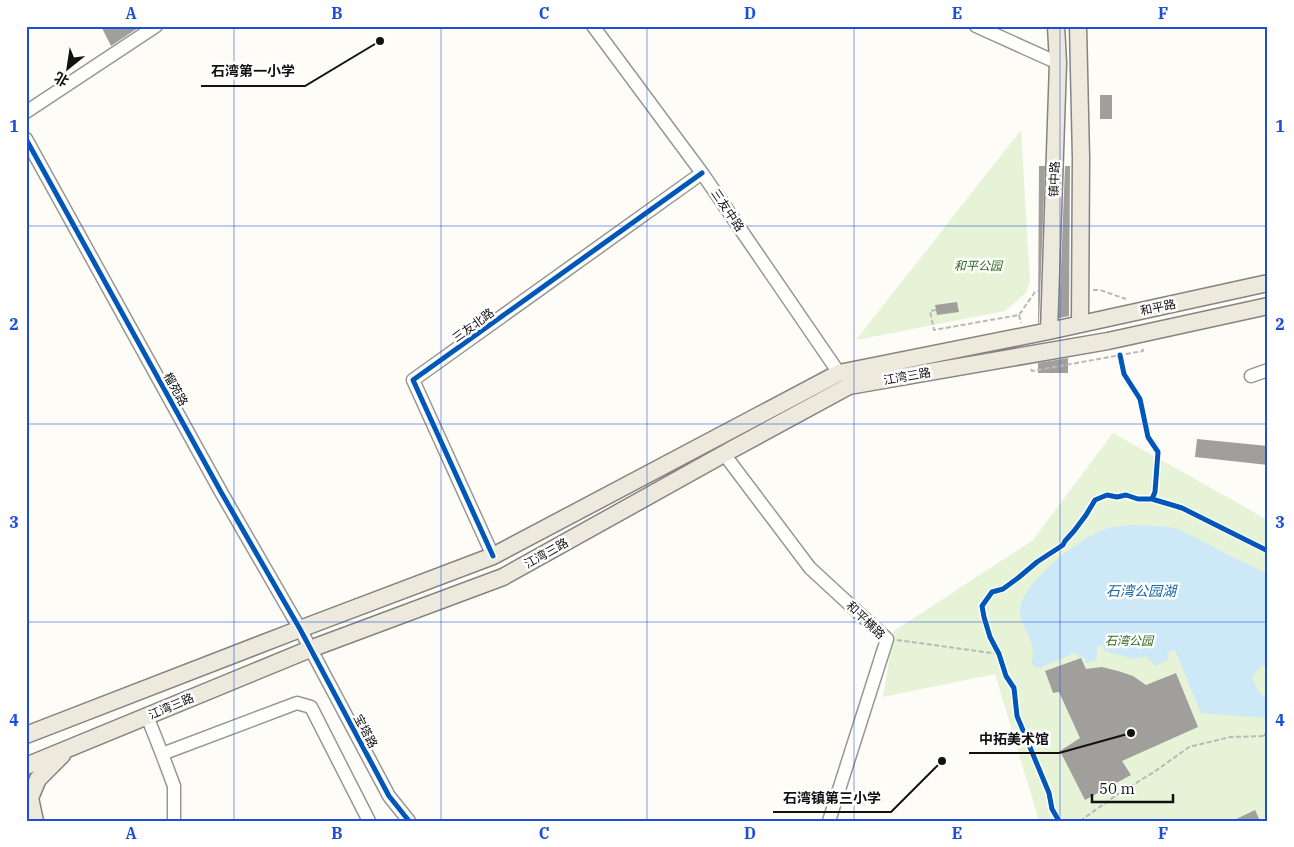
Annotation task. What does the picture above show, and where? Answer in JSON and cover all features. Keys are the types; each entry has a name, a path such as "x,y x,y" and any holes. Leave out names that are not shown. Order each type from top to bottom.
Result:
{"main road":[{"name":"镇中路","path":"1048,331 1058,63 1056,26"},
{"path":"1048,331 1062,350 1080,324 1082,158 1078,26"},
{"name":"和平路","path":"1048,331 1268,283"},
{"name":"和平路","path":"1062,350 1268,306"},
{"name":"江湾三路","path":"27,734 493,556 839,373 1048,331"},
{"name":"江湾三路","path":"26,766 310,649 503,577 849,386 1062,350"},
{"path":"35,821 30,798 38,779 68,749"}],"street":[{"path":"26,112 156,26"},
{"name":"三友中路","path":"594,26 702,173 839,373"},
{"path":"976,26 1058,63"},
{"name":"榴苑路","path":"26,139 310,649"},
{"name":"三友北路","path":"493,556 413,380 702,173"},
{"path":"1251,376 1268,370"},
{"name":"和平横路","path":"724,454 810,568 887,639 828,821"},
{"name":"宝塔路","path":"310,649 389,796 409,821"},
{"path":"162,754 297,702 311,707 369,821"},
{"path":"146,716 174,786 174,821"}],"path":[{"path":"1100,290 1133,302"},
{"path":"936,310 930,311 934,330 1019,315 1035,292"},
{"path":"1032,371 1143,350"},
{"path":"1120,355 1122,364"},
{"path":"887,639 997,651 1001,661"},
{"path":"1080,821 1189,747 1230,737 1266,736 1268,730"}],"green space":[{"name":"和平公园","path":"1021,130 1030,281 1026,293 1005,311 856,340"},
{"name":"石湾公园","path":"1113,433 1268,520 1268,821 1039,821 995,674 883,697 894,631 1033,540"}],"water":[{"name":"石湾公园湖","path":"1132,525 1176,528 1268,574 1268,666 1261,666 1252,677 1258,691 1268,700 1268,718 1201,713 1175,650 1167,653 1167,660 1155,666 1147,657 1134,659 1105,651 1102,645 1097,646 1095,661 1086,663 1084,657 1078,657 1074,653 1040,668 1032,664 1033,647 1020,614 1024,598 1031,586 1042,573 1068,550 1082,541 1109,528"}],"building":[{"path":"101,26 141,26 111,46"},
{"path":"1100,95 1112,95 1112,119 1100,119"},
{"path":"1039,166 1045,166 1038,323"},
{"path":"1065,166 1070,166 1069,316 1059,318"},
{"path":"957,302 959,312 937,315 935,305"},
{"path":"1068,358 1068,373 1038,373 1038,363"},
{"path":"1197,439 1268,446 1268,465 1195,457"},
{"path":"1081,658 1086,669 1102,667 1118,671 1133,676 1146,685 1176,673 1198,727 1122,761 1131,775 1085,800 1060,751 1080,738 1059,692 1053,693 1045,671"},
{"path":"1255,810 1260,821 1232,821"}],"cycle path":[{"path":"26,139 221,492 300,629 389,796 409,821"},
{"path":"493,556 413,380 702,173"},
{"path":"1120,355 1124,374 1140,399 1148,437 1158,452 1155,492 1152,499"},
{"path":"1059,821 1052,809 1049,793 1017,716 1014,688 1006,676 984,617 982,606 992,592 1003,589 1037,562 1063,545 1095,500 1107,495 1117,497 1126,495 1138,499 1152,499 1182,508 1268,551"}],"place":[{"name":"石湾第一小学","path":"380,41"},
{"name":"中拓美术馆","path":"1131,733"},
{"name":"石湾镇第三小学","path":"942,761"}]}
